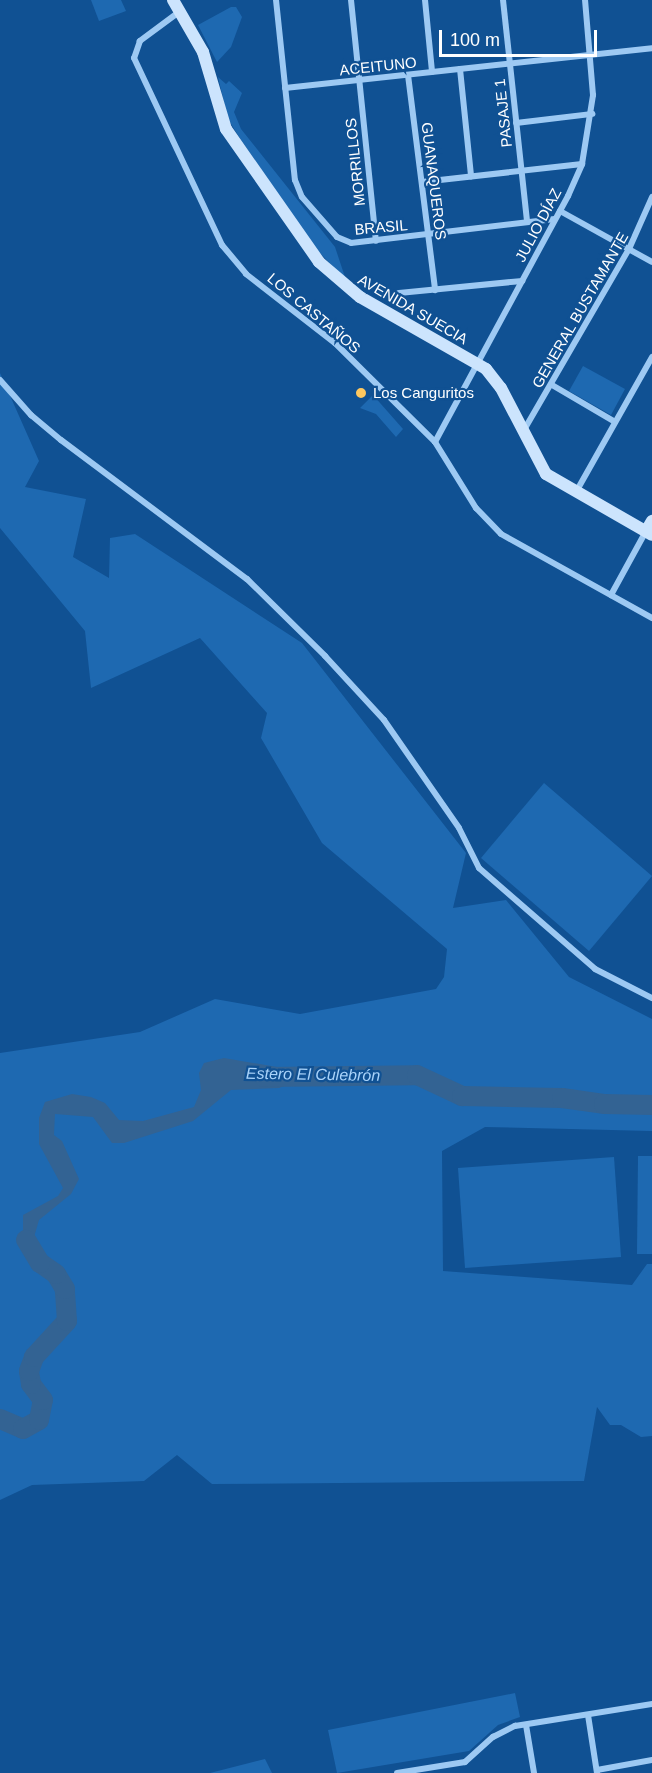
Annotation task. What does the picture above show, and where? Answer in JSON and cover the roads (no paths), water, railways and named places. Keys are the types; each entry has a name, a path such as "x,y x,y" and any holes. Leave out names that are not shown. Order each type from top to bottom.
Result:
{"main road":[{"name":"AVENIDA SUECIA","path":"173,0 203,52 226,129 319,262 360,297 478,364 497,381 546,474 576,492 650,529"}],"street":[{"name":"BRASIL","path":"276,0 295,180 302,196 337,237 351,243 376,241 555,219"},
{"name":"MORRILLOS","path":"351,0 376,241"},
{"path":"425,0 432,72"},
{"name":"PASAJE 1","path":"503,0 527,222"},
{"name":"JULIO DÍAZ","path":"435,442 560,211 582,164 592,114 591,55 585,0"},
{"name":"LOS CASTAÑOS","path":"180,11 140,40 134,58 222,245 246,274 335,343 435,442 476,508 501,534 652,618"},
{"name":"ACEITUNO","path":"285,88 652,48"},
{"path":"460,69 471,176"},
{"name":"GUANAQUEROS","path":"408,75 435,290"},
{"path":"516,123 592,114"},
{"path":"422,182 582,164"},
{"name":"GENERAL BUSTAMANTE","path":"524,432 629,249 652,197"},
{"path":"560,211 652,262"},
{"path":"399,293 522,280"},
{"path":"576,492 652,357"},
{"path":"0,380 31,415 61,440 240,574 325,656 384,720 459,828 479,868 595,969 652,998"},
{"path":"552,384 615,422"},
{"path":"610,595 650,529"},
{"path":"397,1773 465,1762 500,1732 526,1725 652,1704"},
{"path":"588,1715 597,1772 652,1760"},
{"path":"526,1725 534,1773"}],"waterway":[{"name":"Estero El Culebrón","path":"264,1077 417,1075 462,1096 562,1098 604,1104 652,1105"},
{"name":"Estero El Culebrón","path":"0,1419 23,1429 39,1420 43,1400 31,1384 29,1371 34,1357 67,1321 65,1289 56,1274 40,1263 26,1240"}],"place":[{"name":"Los Canguritos","path":"361,393"}]}
